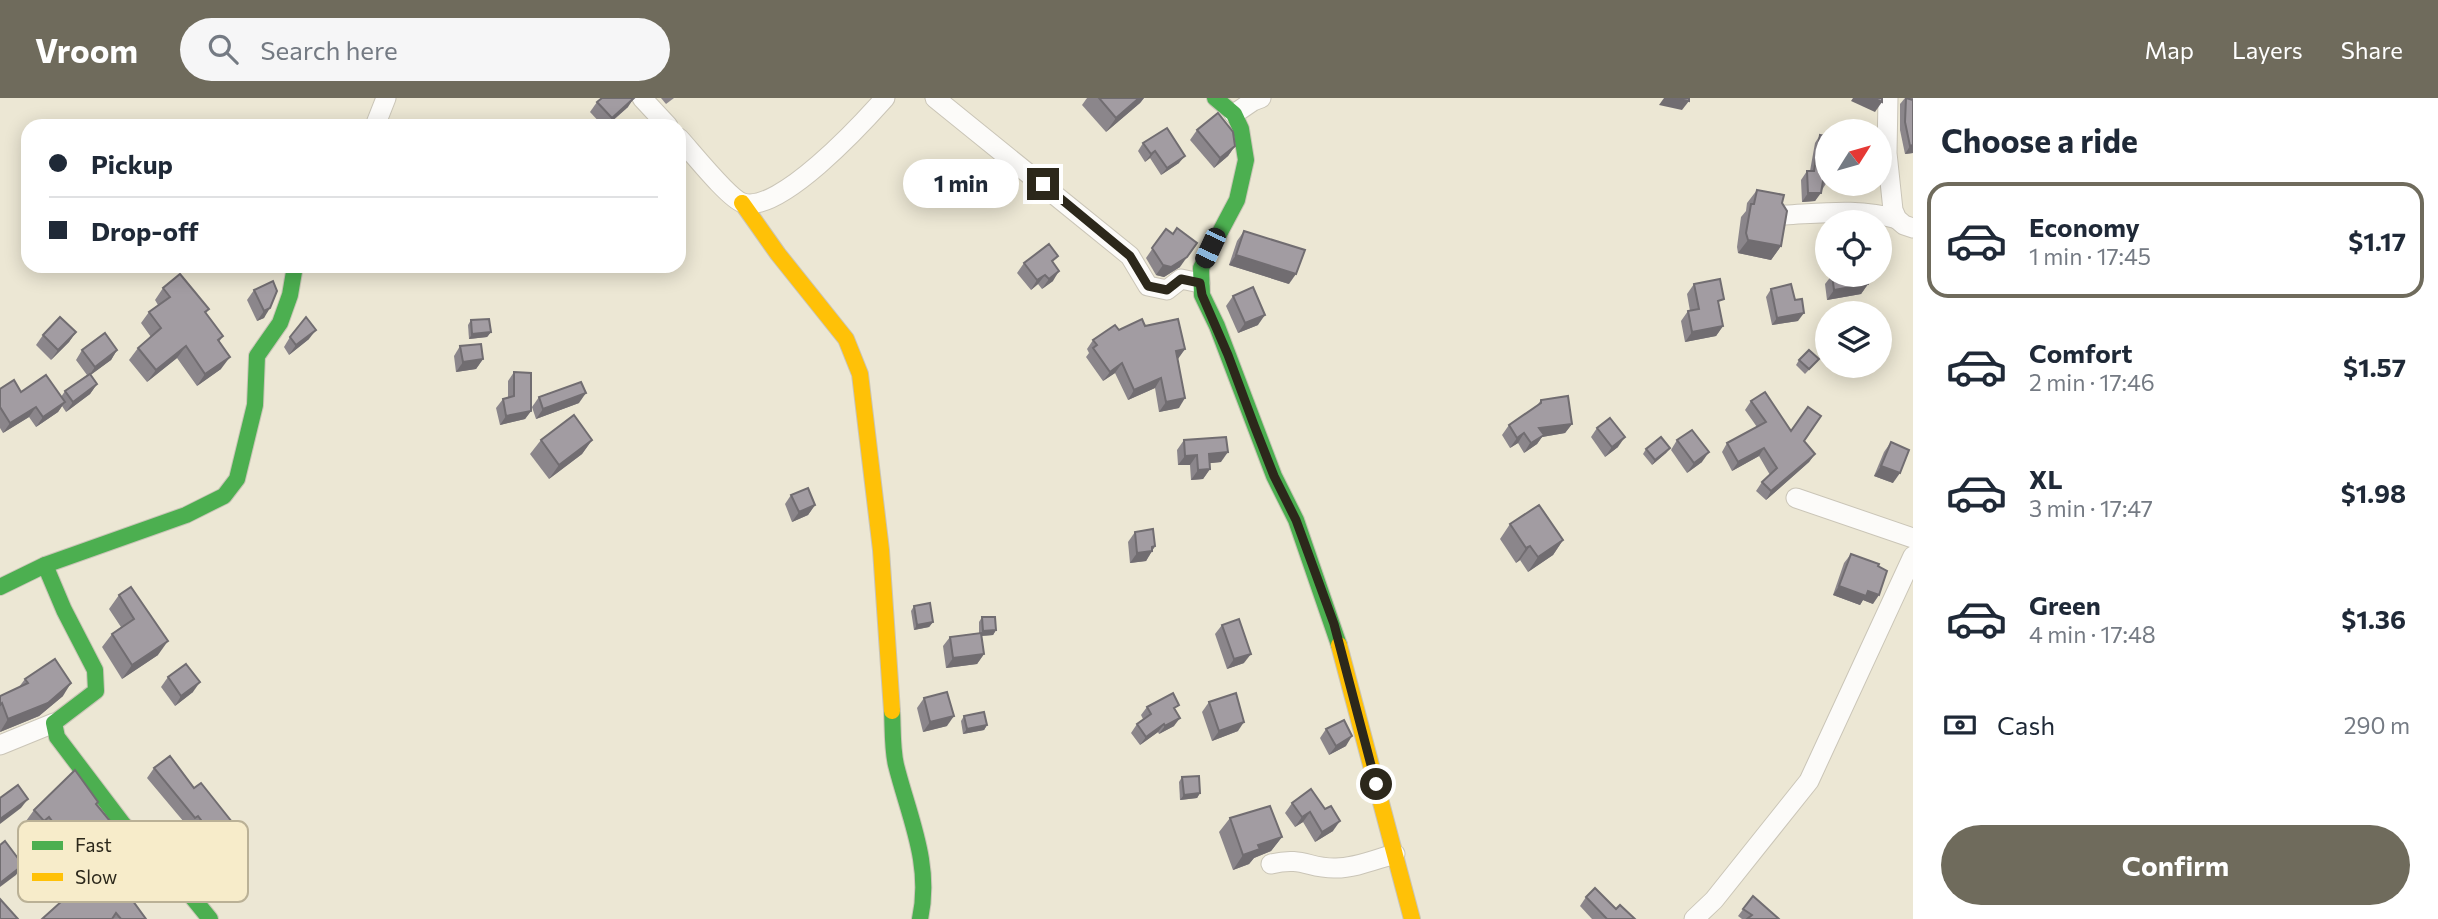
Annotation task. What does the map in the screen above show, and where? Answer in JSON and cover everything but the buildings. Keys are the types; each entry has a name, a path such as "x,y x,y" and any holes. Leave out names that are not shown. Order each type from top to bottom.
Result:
{"street":[{"path":"378,119 386,98"},
{"path":"642,98 662,119"},
{"path":"742,203 761,204 779,196 801,180 885,98"},
{"path":"935,98 1130,256 1148,286 1167,290 1181,279 1200,283"},
{"path":"1215,98 1234,114 1241,129 1246,160 1237,200 1201,268 1202,295 1274,476 1296,520 1334,624 1412,919"},
{"path":"1234,114 1261,98"},
{"path":"1888,98 1887,153 1893,210 1905,223"},
{"path":"686,146 729,193 742,203 778,254 815,298 846,340 860,374 881,550 895,762 918,837 925,896 920,919"},
{"path":"1785,215 1848,211 1876,213 1905,223"},
{"path":"0,587 45,565 186,515 224,496 237,479 252,418 257,356 280,323 290,295 294,273"},
{"path":"1796,498 1913,538"},
{"path":"1694,919 1714,900 1809,781 1913,556"},
{"path":"0,746 54,723 96,691 95,670 64,610 45,565"},
{"path":"54,723 57,737 82,773 122,821"},
{"path":"1270,864 1290,859 1327,868 1342,868 1395,854"},
{"path":"199,902 210,919"}],"traffic: fast":[{"path":"1215,98 1234,114 1241,129 1246,160 1237,200 1201,268 1202,295 1217,326 1274,476 1296,520 1339,645"},
{"path":"0,587 45,565 186,515 224,496 237,479 255,405 257,356 280,323 290,295 294,273"},
{"path":"45,565 64,610 95,670 96,691 54,723 57,737 121,821"},
{"path":"892,711 895,758 921,860 923,899 920,919"},
{"path":"196,902 210,919"}],"traffic: slow":[{"path":"742,203 778,254 846,339 860,374 881,550 892,711"},
{"path":"1339,645 1412,919"}],"route":[{"path":"1043,184 1130,256 1148,286 1167,290 1181,279 1200,283 1202,295 1217,326 1274,476 1296,520 1334,624 1376,784"}]}
